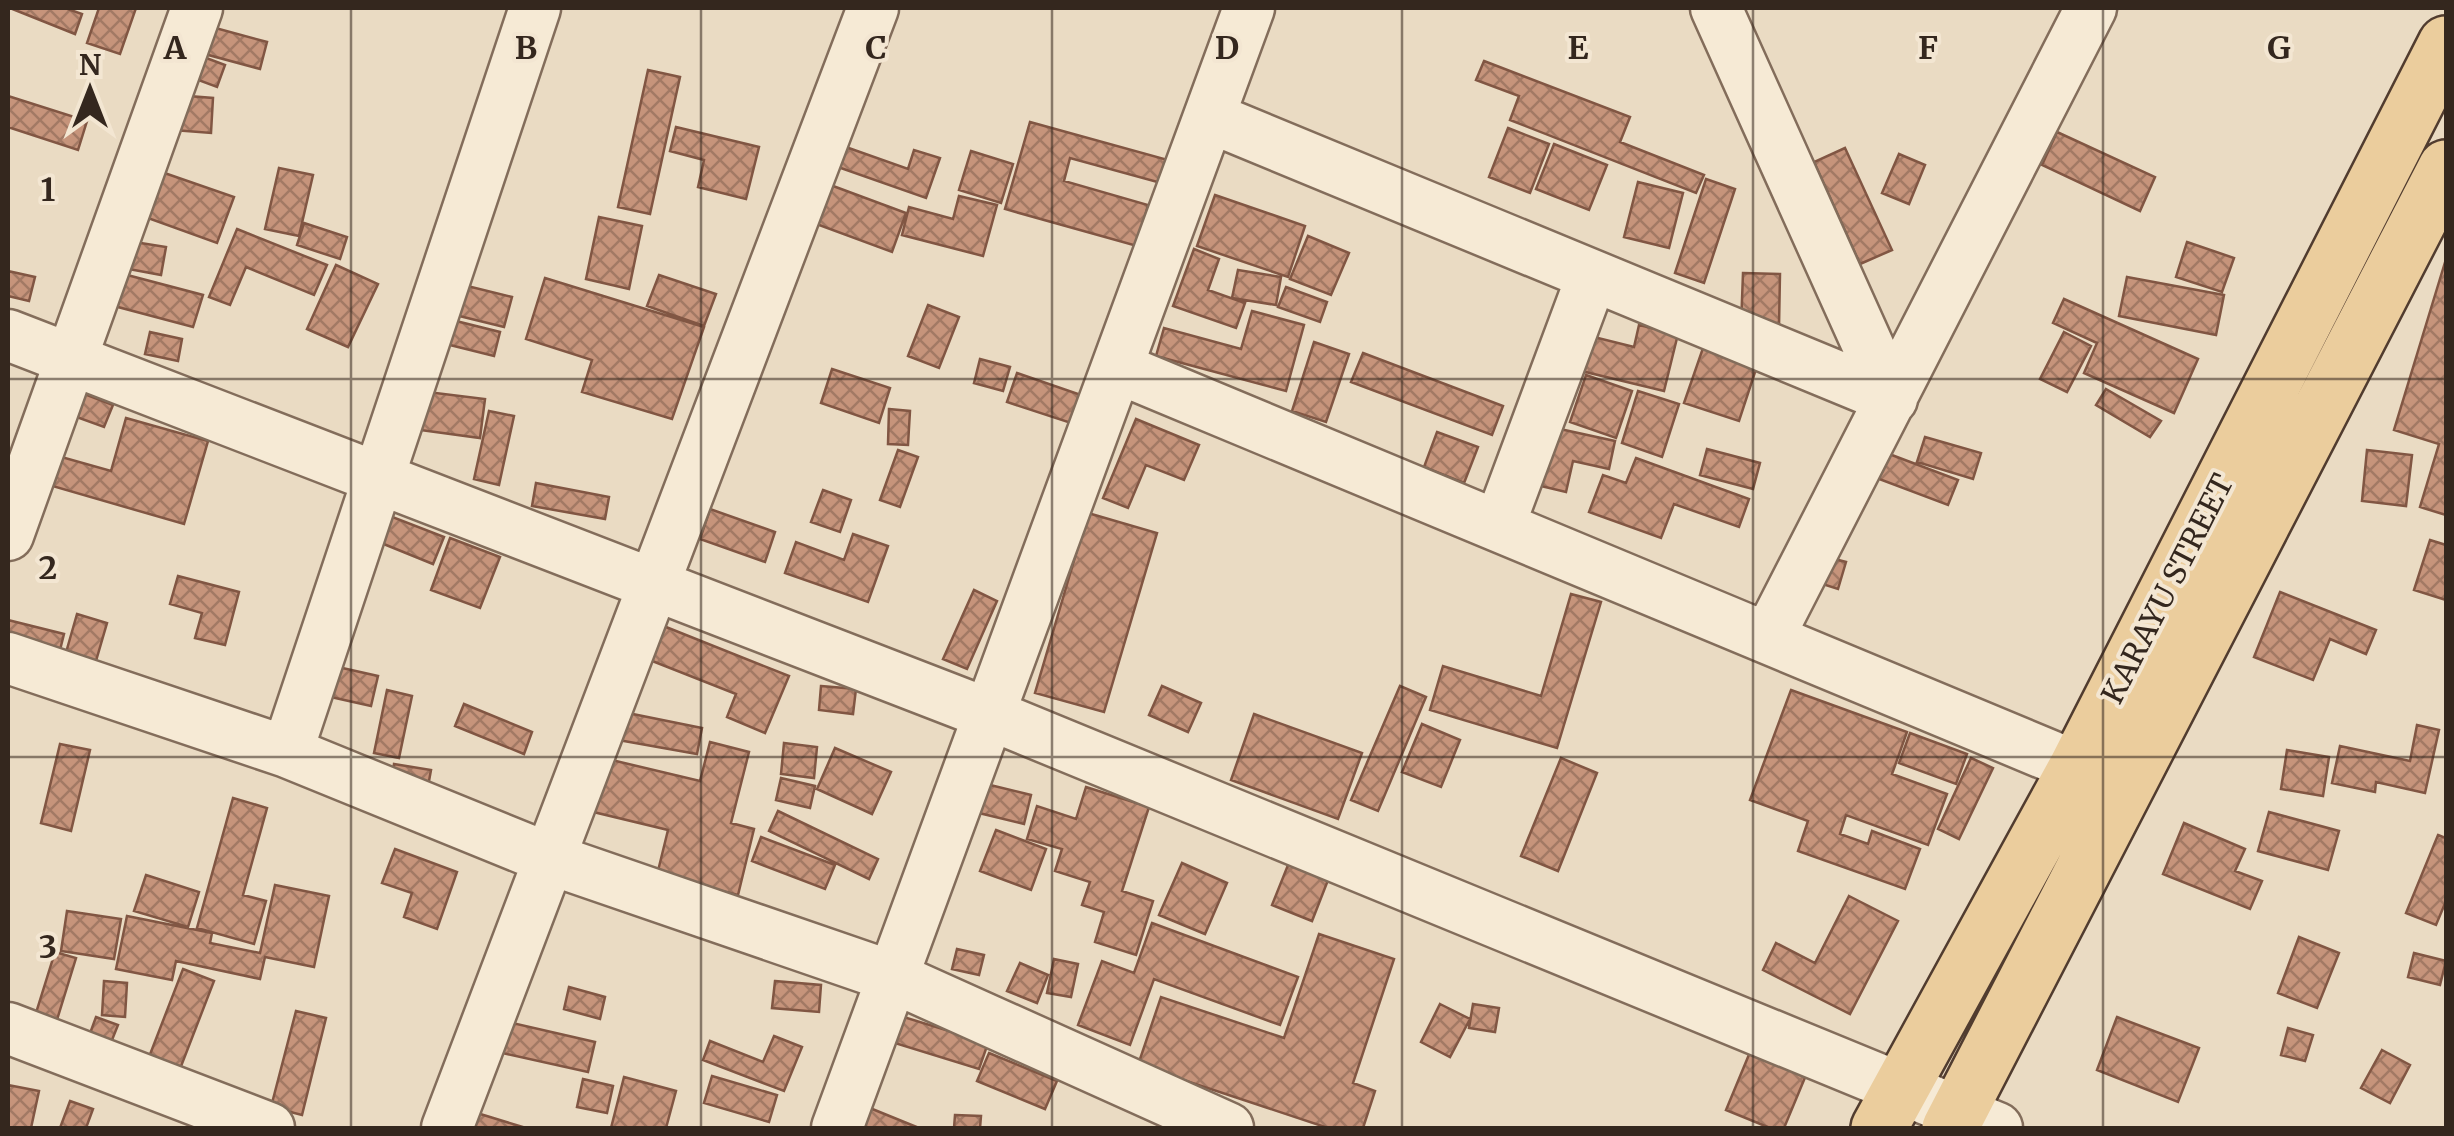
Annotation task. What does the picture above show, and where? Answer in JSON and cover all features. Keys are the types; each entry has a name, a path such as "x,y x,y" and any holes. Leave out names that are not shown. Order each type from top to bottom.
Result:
{"main road":[{"name":"KARAYU STREET","path":"1890,1107 2077,767 2446,44"},
{"name":"KARAYU STREET","path":"1968,1123 2446,168"}],"street":[{"path":"8,535 197,8"},
{"path":"287,752 535,8"},
{"path":"447,1128 873,8"},
{"path":"837,1128 1249,8"},
{"path":"1716,8 1892,400"},
{"path":"1768,638 2091,8"},
{"path":"1208,117 1892,400"},
{"path":"1499,526 1591,278"},
{"path":"8,335 991,715 1890,1107 1968,1123"},
{"path":"1118,368 2077,767"},
{"path":"8,658 287,752 550,859 890,976 1228,1128"},
{"path":"8,1028 269,1128"}],"building":[{"path":"10,8 65,8 82,14 75,34"},
{"path":"99,8 136,8 120,54 87,43"},
{"path":"197,23 267,42 260,69 190,50"},
{"path":"193,53 225,65 217,87 185,75"},
{"path":"1484,61 1630,117 1620,142 1704,175 1696,193 1510,120 1519,96 1476,80"},
{"path":"648,70 680,77 650,214 618,207"},
{"path":"176,95 213,98 211,133 174,130"},
{"path":"8,96 87,121 78,150 8,127"},
{"path":"1030,122 1168,160 1161,183 1070,158 1064,181 1148,205 1137,246 1005,209"},
{"path":"676,127 759,147 746,199 698,187 704,160 670,151"},
{"path":"1508,128 1549,144 1530,193 1489,177"},
{"path":"2057,132 2155,177 2140,211 2042,165"},
{"path":"1554,144 1607,165 1589,210 1536,189"},
{"path":"843,146 908,169 914,150 940,158 926,198 835,166"},
{"path":"1845,148 1892,250 1860,264 1814,162"},
{"path":"971,151 1013,164 1001,203 959,190"},
{"path":"1899,154 1925,165 1909,204 1882,193"},
{"path":"150,168 234,197 217,243 134,213"},
{"path":"279,168 313,175 299,236 265,229"},
{"path":"1706,179 1735,189 1704,283 1675,273"},
{"path":"1638,182 1683,193 1669,248 1624,237"},
{"path":"825,183 906,213 892,252 811,222"},
{"path":"1215,195 1305,226 1288,277 1197,246"},
{"path":"959,196 997,205 983,256 902,235 909,207 953,219"},
{"path":"599,217 642,226 629,289 586,279"},
{"path":"304,223 347,237 340,259 297,245"},
{"path":"237,229 327,265 314,295 246,267 230,305 209,297"},
{"path":"1308,236 1349,253 1331,295 1290,279"},
{"path":"122,240 166,247 161,275 118,267"},
{"path":"2187,242 2234,258 2222,292 2176,277"},
{"path":"1194,249 1219,259 1208,290 1245,303 1236,328 1173,306"},
{"path":"2446,259 2446,515 2420,507 2439,444 2394,430"},
{"path":"336,265 378,284 348,347 307,329"},
{"path":"1238,270 1281,277 1276,305 1232,298"},
{"path":"8,271 35,277 29,301 8,296"},
{"path":"112,271 203,295 193,327 103,303"},
{"path":"1743,273 1780,274 1779,327 1741,327"},
{"path":"659,275 716,294 704,326 647,306"},
{"path":"2127,277 2224,295 2216,335 2119,316"},
{"path":"545,278 704,327 672,419 582,392 592,360 526,339"},
{"path":"443,280 512,297 504,327 435,310"},
{"path":"1286,287 1327,302 1320,322 1278,307"},
{"path":"2064,299 2198,359 2174,413 2084,373 2097,343 2053,323"},
{"path":"928,305 959,317 939,368 908,356"},
{"path":"1252,311 1304,325 1286,391 1156,356 1164,328 1241,349"},
{"path":"432,315 500,332 494,356 426,339"},
{"path":"1639,325 1678,334 1664,391 1569,368 1578,333 1634,347"},
{"path":"150,332 182,339 178,361 145,354"},
{"path":"2064,332 2091,346 2067,392 2040,379"},
{"path":"1314,342 1349,354 1326,422 1292,411"},
{"path":"1703,348 1757,366 1739,421 1684,403"},
{"path":"1363,353 1503,406 1492,435 1351,382"},
{"path":"980,359 1010,367 1003,391 974,383"},
{"path":"832,369 890,388 879,423 821,403"},
{"path":"1017,373 1081,395 1071,423 1007,402"},
{"path":"1586,375 1632,391 1616,438 1570,422"},
{"path":"69,388 113,405 104,427 60,411"},
{"path":"403,389 485,399 480,438 398,427"},
{"path":"2106,389 2161,421 2150,437 2096,405"},
{"path":"1638,391 1679,404 1662,457 1622,443"},
{"path":"889,409 910,411 908,445 888,444"},
{"path":"489,411 514,416 499,485 474,479"},
{"path":"126,418 208,441 184,524 42,483 51,454 111,471"},
{"path":"1136,419 1199,445 1184,480 1146,465 1128,508 1103,498"},
{"path":"1537,424 1615,441 1609,469 1573,461 1566,492 1524,482"},
{"path":"1437,432 1478,447 1464,483 1424,467"},
{"path":"1925,437 1981,453 1973,479 1917,462"},
{"path":"1868,446 1958,480 1948,505 1858,471"},
{"path":"1707,449 1760,463 1753,489 1700,475"},
{"path":"898,450 918,457 900,507 880,500"},
{"path":"2367,450 2412,455 2406,506 2362,501"},
{"path":"1636,458 1749,499 1739,527 1674,504 1661,538 1589,512 1603,475 1626,483"},
{"path":"536,483 609,497 605,519 532,506"},
{"path":"823,490 851,500 840,532 811,522"},
{"path":"364,506 444,537 433,564 354,532"},
{"path":"710,509 775,532 765,562 700,539"},
{"path":"1088,513 1157,533 1104,712 1035,693"},
{"path":"853,534 888,546 868,602 785,573 796,542 844,560"},
{"path":"450,538 500,557 480,608 431,590"},
{"path":"2430,540 2446,545 2446,600 2414,590"},
{"path":"1823,556 1846,562 1838,589 1816,582"},
{"path":"178,576 239,592 225,645 195,638 202,613 170,604"},
{"path":"974,590 997,601 967,669 943,659"},
{"path":"2280,592 2376,630 2366,654 2330,639 2313,680 2254,657"},
{"path":"1571,594 1601,602 1557,748 1430,710 1443,666 1541,696"},
{"path":"77,614 107,623 91,678 61,670"},
{"path":"8,620 64,634 58,658 8,645"},
{"path":"651,621 789,676 765,733 727,717 736,694 637,655"},
{"path":"329,665 378,676 371,706 322,695"},
{"path":"821,686 856,689 853,714 819,710"},
{"path":"1162,686 1201,703 1188,732 1149,715"},
{"path":"1400,686 1426,697 1378,811 1351,800"},
{"path":"387,690 412,696 399,758 374,753"},
{"path":"1791,690 1907,732 1892,774 1947,794 1928,845 1846,815 1840,834 1868,844 1872,831 1920,849 1905,889 1798,851 1808,821 1750,800"},
{"path":"464,704 532,732 524,754 455,726"},
{"path":"613,710 702,728 697,754 607,738"},
{"path":"1254,714 1362,753 1338,819 1231,780"},
{"path":"1422,724 1460,740 1441,787 1402,772"},
{"path":"2417,725 2439,730 2425,793 2376,782 2375,792 2332,783 2340,746 2410,761"},
{"path":"1910,733 1967,754 1956,784 1899,763"},
{"path":"710,742 749,752 731,823 754,829 738,895 657,875 668,830 581,809 595,756 700,781"},
{"path":"784,743 817,747 814,778 781,774"},
{"path":"60,744 90,750 71,831 41,823"},
{"path":"835,748 891,772 872,814 817,789"},
{"path":"2287,750 2329,757 2323,796 2281,789"},
{"path":"1561,758 1597,773 1558,871 1521,856"},
{"path":"1971,758 1993,768 1959,839 1938,829"},
{"path":"394,764 431,770 427,792 391,785"},
{"path":"781,778 815,786 810,808 776,800"},
{"path":"986,784 1031,795 1024,824 979,813"},
{"path":"1086,787 1149,807 1122,891 1153,901 1136,955 1095,942 1104,912 1082,905 1090,882 1055,871 1062,849 1027,839 1037,806 1076,819"},
{"path":"233,798 267,808 243,895 266,901 254,944 197,928"},
{"path":"778,811 878,859 869,879 769,831"},
{"path":"2269,812 2339,831 2328,870 2258,851"},
{"path":"2184,823 2245,849 2235,871 2262,881 2250,909 2163,874"},
{"path":"996,830 1046,849 1031,890 980,871"},
{"path":"2438,835 2446,838 2446,901 2436,925 2406,913"},
{"path":"761,837 835,865 825,889 752,861"},
{"path":"395,849 457,872 437,929 404,917 412,893 382,883"},
{"path":"1290,860 1330,875 1312,921 1272,905"},
{"path":"1182,863 1227,883 1205,934 1159,915"},
{"path":"146,875 199,892 188,927 134,911"},
{"path":"275,885 329,896 314,967 265,957 260,979 176,961 172,980 116,969 127,916 212,933 210,943 260,953"},
{"path":"1849,896 1898,921 1850,1014 1763,970 1776,943 1815,963"},
{"path":"67,911 121,919 114,959 61,951"},
{"path":"1152,923 1298,977 1280,1025 1154,979 1130,1045 1078,1025 1102,961 1134,973"},
{"path":"1319,934 1394,959 1353,1083 1375,1091 1363,1128 1328,1128 1138,1065 1161,997 1284,1038"},
{"path":"2299,937 2339,953 2317,1008 2278,993"},
{"path":"957,949 984,955 979,975 952,969"},
{"path":"55,952 76,958 52,1036 31,1029"},
{"path":"2414,953 2446,961 2440,985 2408,977"},
{"path":"1054,959 1078,964 1071,997 1047,993"},
{"path":"1020,963 1048,975 1037,1003 1007,991"},
{"path":"183,969 214,981 180,1069 149,1057"},
{"path":"104,981 127,983 125,1017 102,1015"},
{"path":"775,981 821,985 819,1012 772,1008"},
{"path":"569,987 605,997 600,1019 564,1009"},
{"path":"1440,1004 1470,1019 1450,1057 1421,1042"},
{"path":"1473,1004 1499,1008 1495,1032 1469,1028"},
{"path":"296,1011 326,1018 302,1115 271,1107"},
{"path":"894,1014 988,1043 979,1069 885,1040"},
{"path":"96,1017 118,1025 106,1055 85,1047"},
{"path":"486,1017 595,1042 588,1072 480,1048"},
{"path":"2117,1017 2199,1048 2178,1102 2097,1070"},
{"path":"2288,1028 2313,1035 2305,1061 2281,1055"},
{"path":"774,1036 802,1047 784,1091 703,1060 710,1041 763,1062"},
{"path":"1753,1045 1809,1068 1784,1128 1770,1128 1726,1110"},
{"path":"2382,1050 2410,1065 2390,1103 2361,1088"},
{"path":"989,1053 1057,1081 1045,1109 977,1081"},
{"path":"712,1076 777,1095 769,1122 704,1103"},
{"path":"624,1077 676,1091 666,1128 611,1128"},
{"path":"583,1079 613,1086 607,1113 577,1107"},
{"path":"8,1085 39,1091 31,1128 8,1128"},
{"path":"70,1101 93,1109 86,1128 60,1128"},
{"path":"860,1104 919,1128 850,1128"},
{"path":"477,1113 526,1128 473,1128"},
{"path":"955,1115 981,1116 980,1128 954,1128"}]}
